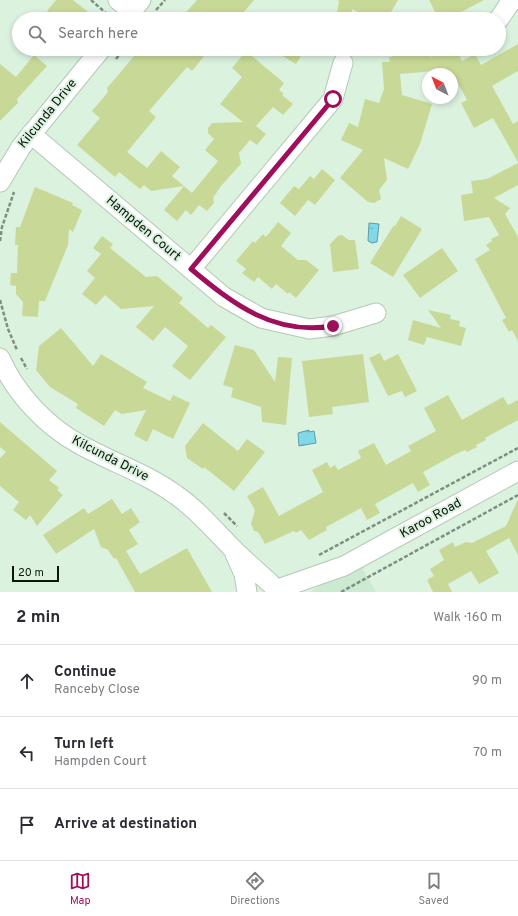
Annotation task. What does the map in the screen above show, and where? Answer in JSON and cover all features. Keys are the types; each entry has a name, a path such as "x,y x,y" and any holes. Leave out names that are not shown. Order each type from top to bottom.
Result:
{"street":[{"path":"504,12 512,0"},
{"name":"Kilcunda Drive","path":"8,186 12,160 31,134 95,56"},
{"path":"191,269 333,99 343,63"},
{"name":"Hampden Court","path":"31,134 236,305 262,318 275,322 317,329 333,326 376,313"},
{"name":"Kilcunda Drive","path":"0,358 19,391 51,424 78,444 144,476 176,494 213,526 232,548 279,588"},
{"name":"Karoo Road","path":"311,592 344,566 518,471"},
{"name":"Kilcunda Drive","path":"232,548 244,574 247,592"},
{"name":"Karoo Road","path":"251,592 257,587 279,588 344,566"}],"path":[{"path":"91,0 105,12"},
{"path":"0,242 8,186"},
{"path":"0,300 8,329 18,353 31,375"},
{"path":"312,559 518,448"},
{"path":"341,592 518,495"},
{"path":"221,510 239,529"}],"shaded area":[{"path":"357,559 376,592 311,592 344,566"}],"water":[{"path":"369,223 379,224 377,242 372,243 368,241"},
{"path":"309,430 309,432 314,431 316,443 299,446 298,433"}],"building":[{"path":"56,0 73,0 88,12 48,12 47,11"},
{"path":"197,0 254,0 244,12 186,12"},
{"path":"337,0 398,0 391,12 358,12 352,9 352,12 337,12 339,1"},
{"path":"429,0 484,0 461,12 435,12"},
{"path":"518,44 518,71 492,86 513,124 518,121 518,162 493,118 474,128 461,103 467,100 458,83 458,68 422,68 422,72 400,74 402,95 422,101 422,104 432,104 420,144 408,169 384,158 387,180 379,190 381,199 374,203 368,202 340,178 363,150 341,140 349,123 358,127 365,99 379,103 384,89 382,62 390,62 389,57 392,56 460,56 462,61 471,56 476,56 481,65 497,56 506,56 506,51"},
{"path":"33,56 47,66 17,99 18,103 0,121 0,64 16,77"},
{"path":"134,56 204,56 192,71 187,67 149,111 156,117 127,152 147,168 161,151 180,167 172,176 184,186 151,191 144,185 140,189 119,172 115,177 77,145 100,118 92,111 108,92 107,88"},
{"path":"242,56 252,56 284,83 279,90 284,94 282,95 293,104 283,115 273,107 256,126 266,134 257,145 250,140 239,153 241,164 221,186 213,198 214,203 207,211 199,205 191,215 186,210 177,221 164,210 184,186 192,193 218,161 205,150 214,139 208,133 208,128 212,123 243,122 220,104 242,77 232,68"},
{"path":"283,56 301,56 296,64"},
{"path":"518,163 518,185 494,198 510,208 505,214 518,237 518,341 512,330 509,332 502,320 506,318 475,259 490,250 486,245 492,241 491,239 499,235 489,217 464,221 461,195 473,193 471,181 487,179"},
{"path":"322,169 335,180 315,205 308,200 295,216 280,203 294,186 299,189 310,176 314,179"},
{"path":"35,187 73,203 72,205 82,210 73,232 69,229 68,245 45,301 39,301 38,317 22,316 23,302 16,294 16,286 10,285 11,273 17,273 18,245 15,245 16,227 20,227"},
{"path":"401,216 422,229 393,277 370,263"},
{"path":"278,222 291,233 281,246 298,260 306,260 319,270 296,298 289,292 288,294 276,284 272,289 258,277 254,282 242,273 246,269 236,261 253,241 255,243 263,234 266,237"},
{"path":"342,235 349,240 355,240 359,269 333,272 330,244 338,236"},
{"path":"102,236 113,244 110,248 146,277 157,276 183,298 179,303 208,328 211,325 226,337 190,380 172,366 188,346 165,327 153,341 136,327 154,306 121,309 105,295 96,305 82,294 95,278 87,271 101,254 93,248"},
{"path":"442,248 458,271 420,298 403,275"},
{"path":"428,310 451,315 450,319 460,321 459,326 466,328 461,346 427,337 424,345 408,340 413,320 441,328"},
{"path":"61,328 93,366 101,354 147,382 143,388 170,401 173,395 190,403 173,439 153,429 147,442 134,435 146,410 122,414 115,410 104,426 76,408 78,404 50,387 36,370 39,346"},
{"path":"235,345 254,350 275,382 278,357 292,358 286,425 262,422 261,407 231,397 233,388 223,385"},
{"path":"380,353 384,361 398,354 417,391 405,397 402,391 388,396 369,358"},
{"path":"363,354 369,402 332,407 333,414 309,417 302,361"},
{"path":"448,395 462,420 503,397 508,405 518,400 518,420 485,438 486,440 476,445 477,447 467,452 465,450 454,455 423,472 430,485 418,492 413,483 375,504 380,513 367,520 361,508 326,527 327,530 309,540 301,530 296,533 294,531 265,544 258,532 254,531 251,524 255,510 247,496 263,487 279,516 323,492 312,470 327,462 330,468 335,465 338,470 361,458 358,451 374,443 386,465 411,451 408,446 436,431 424,408"},
{"path":"0,422 57,471 49,480 59,488 57,490 63,495 37,526 30,515 26,520 13,510 19,502 0,486 0,458 6,452 0,447"},
{"path":"203,423 238,451 247,439 265,452 234,491 204,467 203,469 187,458 185,446"},
{"path":"112,499 122,514 131,508 140,522 129,530 138,544 126,551 140,574 187,548 212,592 135,592 116,558 114,559 108,550 101,547 94,529 56,554 43,535 84,508 88,514"},
{"path":"518,499 518,555 509,538 486,551 499,573 479,584 471,571 448,584 452,592 433,592 427,580 434,576 430,569 444,560 439,550 453,542 455,547 466,542 472,543 506,526"}],"route":[{"path":"333,99 191,269 224,297 250,313 262,318 309,329 333,326"}]}
